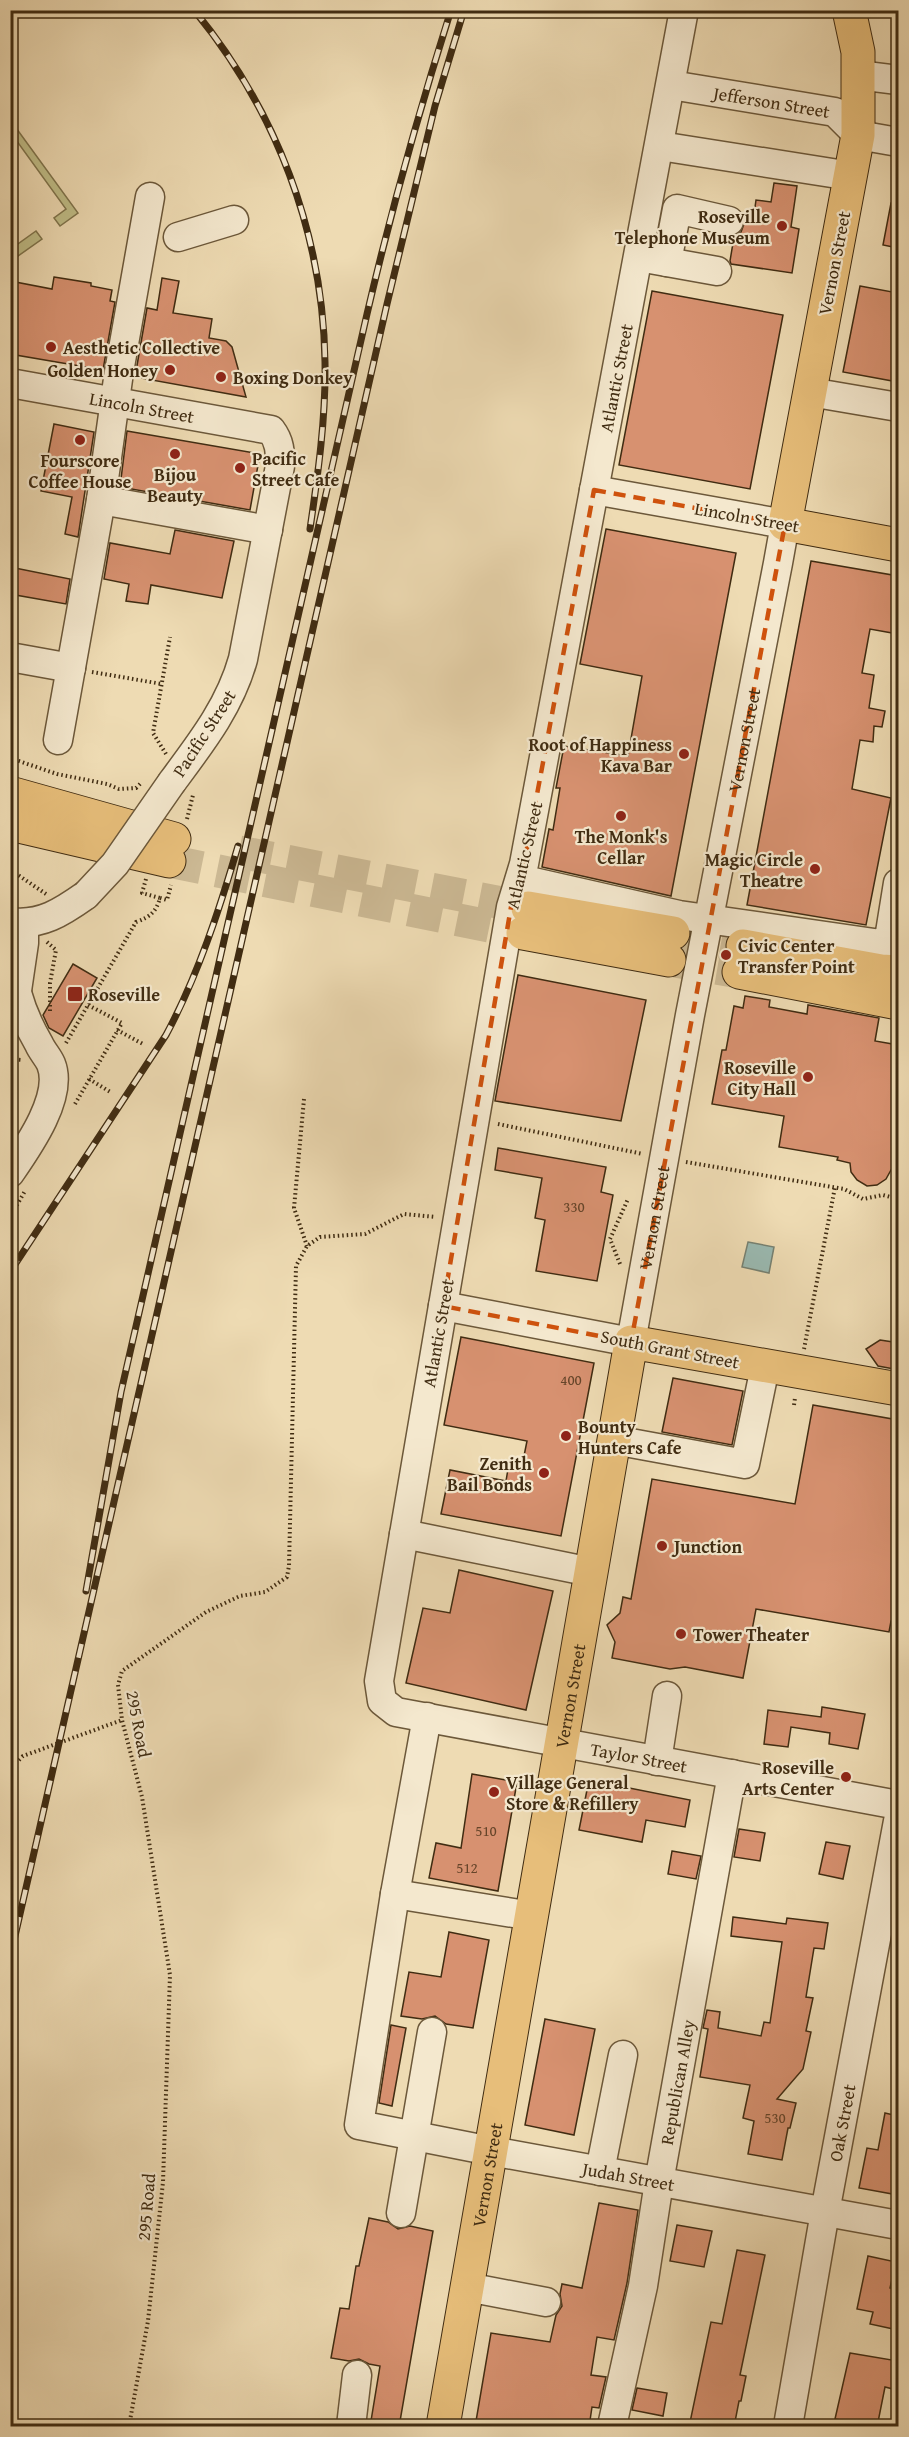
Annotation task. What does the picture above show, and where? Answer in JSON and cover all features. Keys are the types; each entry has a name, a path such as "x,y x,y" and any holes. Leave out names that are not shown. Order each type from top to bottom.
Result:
{"main road":[{"name":"Vernon Street","path":"785,524 858,135 858,52 849,10"},
{"name":"Lincoln Street","path":"785,524 898,545"},
{"path":"10,778 28,783 52,806"},
{"path":"10,793 52,806 163,859"},
{"path":"10,824 163,859"},
{"path":"524,907 671,947"},
{"path":"895,953 881,971 741,959 898,1003"},
{"name":"Vernon Street","path":"442,2427 631,1342"},
{"name":"South Grant Street","path":"631,1342 898,1389"}],"street":[{"name":"Atlantic Street","path":"382,1701 379,1681 512,907 524,907 594,490 684,10"},
{"path":"858,75 898,80"},
{"name":"Jefferson Street","path":"671,85 835,112 858,135"},
{"path":"858,135 898,142"},
{"path":"660,146 851,176"},
{"path":"58,740 102,500 117,403 119,372 150,197"},
{"path":"667,262 677,209 729,221"},
{"path":"178,237 234,220"},
{"path":"639,257 717,272"},
{"name":"Lincoln Street","path":"10,384 271,430"},
{"path":"810,392 898,407"},
{"name":"Pacific Street","path":"34,920 86,895 115,864 160,778 217,720 237,681 280,466 281,449 271,430"},
{"name":"Lincoln Street","path":"594,490 785,524"},
{"path":"102,500 268,530"},
{"name":"Vernon Street","path":"631,1342 785,524"},
{"path":"10,657 71,668"},
{"path":"524,907 709,920 895,953 898,884"},
{"path":"10,1034 34,920"},
{"path":"10,1173 43,1116 53,1093 54,1079 51,1063 24,1017 17,993"},
{"name":"South Grant Street","path":"443,1306 631,1342"},
{"path":"614,1440 745,1464 765,1367"},
{"path":"404,1534 591,1572"},
{"path":"657,1761 667,1696"},
{"name":"Taylor Street","path":"382,1701 396,1712 898,1805"},
{"path":"427,1717 395,1894 531,1916"},
{"name":"Republican Alley","path":"612,2427 643,2286 659,2182 732,1774"},
{"name":"Oak Street","path":"788,2427 825,2212 898,1821"},
{"name":"Judah Street","path":"395,1894 358,2125 898,2225"},
{"path":"401,2213 432,2032"},
{"path":"600,2171 623,2055"},
{"path":"467,2287 546,2302"},
{"path":"351,2427 357,2375"}],"path":[{"path":"71,668 162,684"},
{"path":"10,758 57,774 107,784 119,789 136,788 160,778"},
{"path":"160,898 142,893 163,859"},
{"path":"10,874 18,875 54,899 34,920 47,944 56,950 50,983 50,1017"},
{"path":"117,1030 143,1044"},
{"path":"89,1079 112,1093"},
{"path":"304,1099 294,1208 307,1246 320,1237 365,1234 404,1214 458,1219"},
{"path":"491,1123 633,1153"},
{"path":"681,1161 844,1189 863,1199 883,1195 898,1199"},
{"path":"803,1353 834,1187"},
{"path":"620,1264 610,1239 628,1199"},
{"name":"295 Road","path":"129,2427 148,2321 163,2182 170,1975 142,1797 122,1720 118,1685 122,1671 206,1612 240,1596 266,1592 287,1577 296,1266 307,1246"},
{"path":"794,1405 795,1398"},
{"path":"10,1775 12,1767 23,1756 122,1720"}],"highlighted area":[{"path":"594,490 785,524 631,1342 443,1306 511,907 524,864"}],"shaded area":[{"path":"11,121 78,213 60,226 54,218 66,209 11,133"},
{"path":"36,231 42,239 11,261 11,249"}],"water":[{"path":"748,1242 774,1247 769,1273 742,1267"}],"building":[{"path":"774,183 797,186 791,227 799,229 792,273 731,264 730,261 734,237 741,232 745,221 753,222 756,200 771,202"},
{"path":"891,203 898,203 898,248 883,245"},
{"path":"54,277 91,283 91,286 112,290 110,301 115,302 103,370 10,354 10,281 52,289"},
{"path":"162,278 179,281 173,313 212,319 209,338 226,341 232,347 246,397 135,377 147,308 157,310"},
{"path":"860,286 898,293 898,382 843,372"},
{"path":"652,291 783,315 750,489 619,465"},
{"path":"54,424 94,432 78,537 65,534 72,497 41,491"},
{"path":"127,431 260,454 250,510 120,487"},
{"path":"606,529 736,553 671,896 542,867 549,829 553,830 560,788 556,788 564,746 628,756 642,676 580,664"},
{"path":"175,530 234,541 222,598 151,585 148,604 126,601 129,584 104,579 110,543 170,554"},
{"path":"811,561 898,576 898,634 870,629 862,673 874,675 869,708 885,711 882,727 874,726 873,742 860,740 852,789 891,798 866,925 747,905"},
{"path":"10,567 70,579 66,604 10,594"},
{"path":"73,964 97,978 63,1036 49,1028 43,1015"},
{"path":"518,975 646,1000 621,1121 495,1101"},
{"name":"Roseville City Hall","path":"745,996 770,1000 769,1007 807,1014 808,1005 879,1018 875,1041 898,1045 898,1171 891,1170 886,1179 877,1185 867,1186 857,1180 851,1172 850,1163 837,1160 838,1157 779,1147 784,1116 712,1104 722,1050 726,1050 734,1006 743,1008"},
{"path":"498,1148 606,1167 601,1192 613,1195 597,1281 536,1271 545,1220 535,1218 542,1178 495,1170"},
{"path":"461,1337 594,1363 561,1536 441,1514 450,1470 506,1481 508,1469 521,1471 527,1441 444,1425"},
{"path":"880,1340 893,1342 898,1350 898,1366 894,1369 878,1366 866,1349"},
{"path":"673,1378 743,1391 732,1445 662,1432"},
{"path":"813,1405 898,1420 898,1622 891,1621 889,1632 756,1609 743,1678 685,1667 670,1669 612,1658 615,1642 607,1625 620,1613 623,1597 631,1599 652,1479 795,1504"},
{"path":"459,1570 553,1591 526,1710 406,1683 423,1608 450,1613"},
{"path":"822,1707 865,1714 858,1749 829,1744 830,1733 791,1727 788,1747 764,1744 768,1710 821,1717"},
{"path":"472,1774 517,1782 498,1891 429,1878 436,1843 461,1848"},
{"path":"589,1780 690,1800 685,1827 646,1820 642,1842 579,1830"},
{"path":"739,1829 765,1833 760,1861 734,1857"},
{"path":"826,1842 850,1846 843,1879 819,1874"},
{"path":"672,1851 701,1856 696,1879 668,1874"},
{"path":"733,1917 786,1924 787,1918 828,1923 824,1949 814,1948 806,1997 813,1998 806,2031 811,2032 803,2069 777,2099 796,2103 790,2128 788,2128 782,2160 748,2154 754,2121 743,2118 750,2085 700,2077 708,2029 703,2028 707,2010 720,2012 718,2028 761,2036 764,2022 770,2023 782,1942 731,1936"},
{"path":"449,1932 489,1940 473,2028 446,2024 435,2016 422,2019 401,2016 409,1972 441,1977"},
{"path":"545,2019 595,2029 574,2135 525,2125"},
{"path":"391,2025 406,2028 392,2106 379,2103"},
{"path":"885,2113 898,2116 898,2195 859,2188 867,2148 878,2150"},
{"path":"599,2203 638,2210 627,2283 614,2340 597,2337 591,2375 606,2377 599,2408 592,2407 589,2427 475,2427 491,2333 550,2342 556,2315 562,2306 560,2294 562,2284 582,2288"},
{"path":"369,2218 388,2222 398,2229 410,2226 433,2231 399,2427 370,2427 380,2366 359,2359 349,2361 331,2358 340,2308 349,2309 356,2266 359,2266"},
{"path":"677,2225 712,2231 704,2267 670,2261"},
{"path":"737,2250 765,2255 740,2375 746,2376 734,2427 689,2427 711,2322 722,2324"},
{"path":"868,2256 896,2262 890,2288 898,2290 898,2330 870,2324 873,2312 857,2309"},
{"path":"850,2353 898,2361 893,2389 885,2387 877,2427 835,2419"},
{"path":"637,2388 667,2393 663,2416 632,2410"}],"tunnel":[{"path":"239,852 528,908"},
{"path":"169,861 523,933"},
{"path":"673,933 743,946"},
{"path":"669,960 739,972"}],"railway":[{"path":"194,10 249,89 271,131 290,175 315,266 322,314 325,383 321,446 310,529"},
{"path":"86,1591 121,1392 367,314 406,161 451,10"},
{"path":"10,1958 387,304 435,106 464,10"},
{"path":"10,1272 166,1035 207,942 238,846"}],"place":[{"name":"Roseville Telephone Museum","path":"782,226"},
{"name":"Aesthetic Collective","path":"51,347"},
{"name":"Golden Honey","path":"170,370"},
{"name":"Boxing Donkey","path":"221,377"},
{"name":"Fourscore Coffee House","path":"80,440"},
{"name":"Bijou Beauty","path":"175,454"},
{"name":"Pacific Street Cafe","path":"240,468"},
{"name":"Root of Happiness Kava Bar","path":"684,754"},
{"name":"The Monk's Cellar","path":"621,816"},
{"name":"Magic Circle Theatre","path":"815,869"},
{"name":"Civic Center Transfer Point","path":"726,955"},
{"name":"Roseville","path":"75,994"},
{"name":"Roseville City Hall","path":"808,1077"},
{"name":"Bounty Hunters Cafe","path":"566,1436"},
{"name":"Zenith Bail Bonds","path":"544,1473"},
{"name":"Junction","path":"662,1546"},
{"name":"Tower Theater","path":"681,1634"},
{"name":"Roseville Arts Center","path":"846,1777"},
{"name":"Village General Store & Refillery","path":"494,1792"}]}
